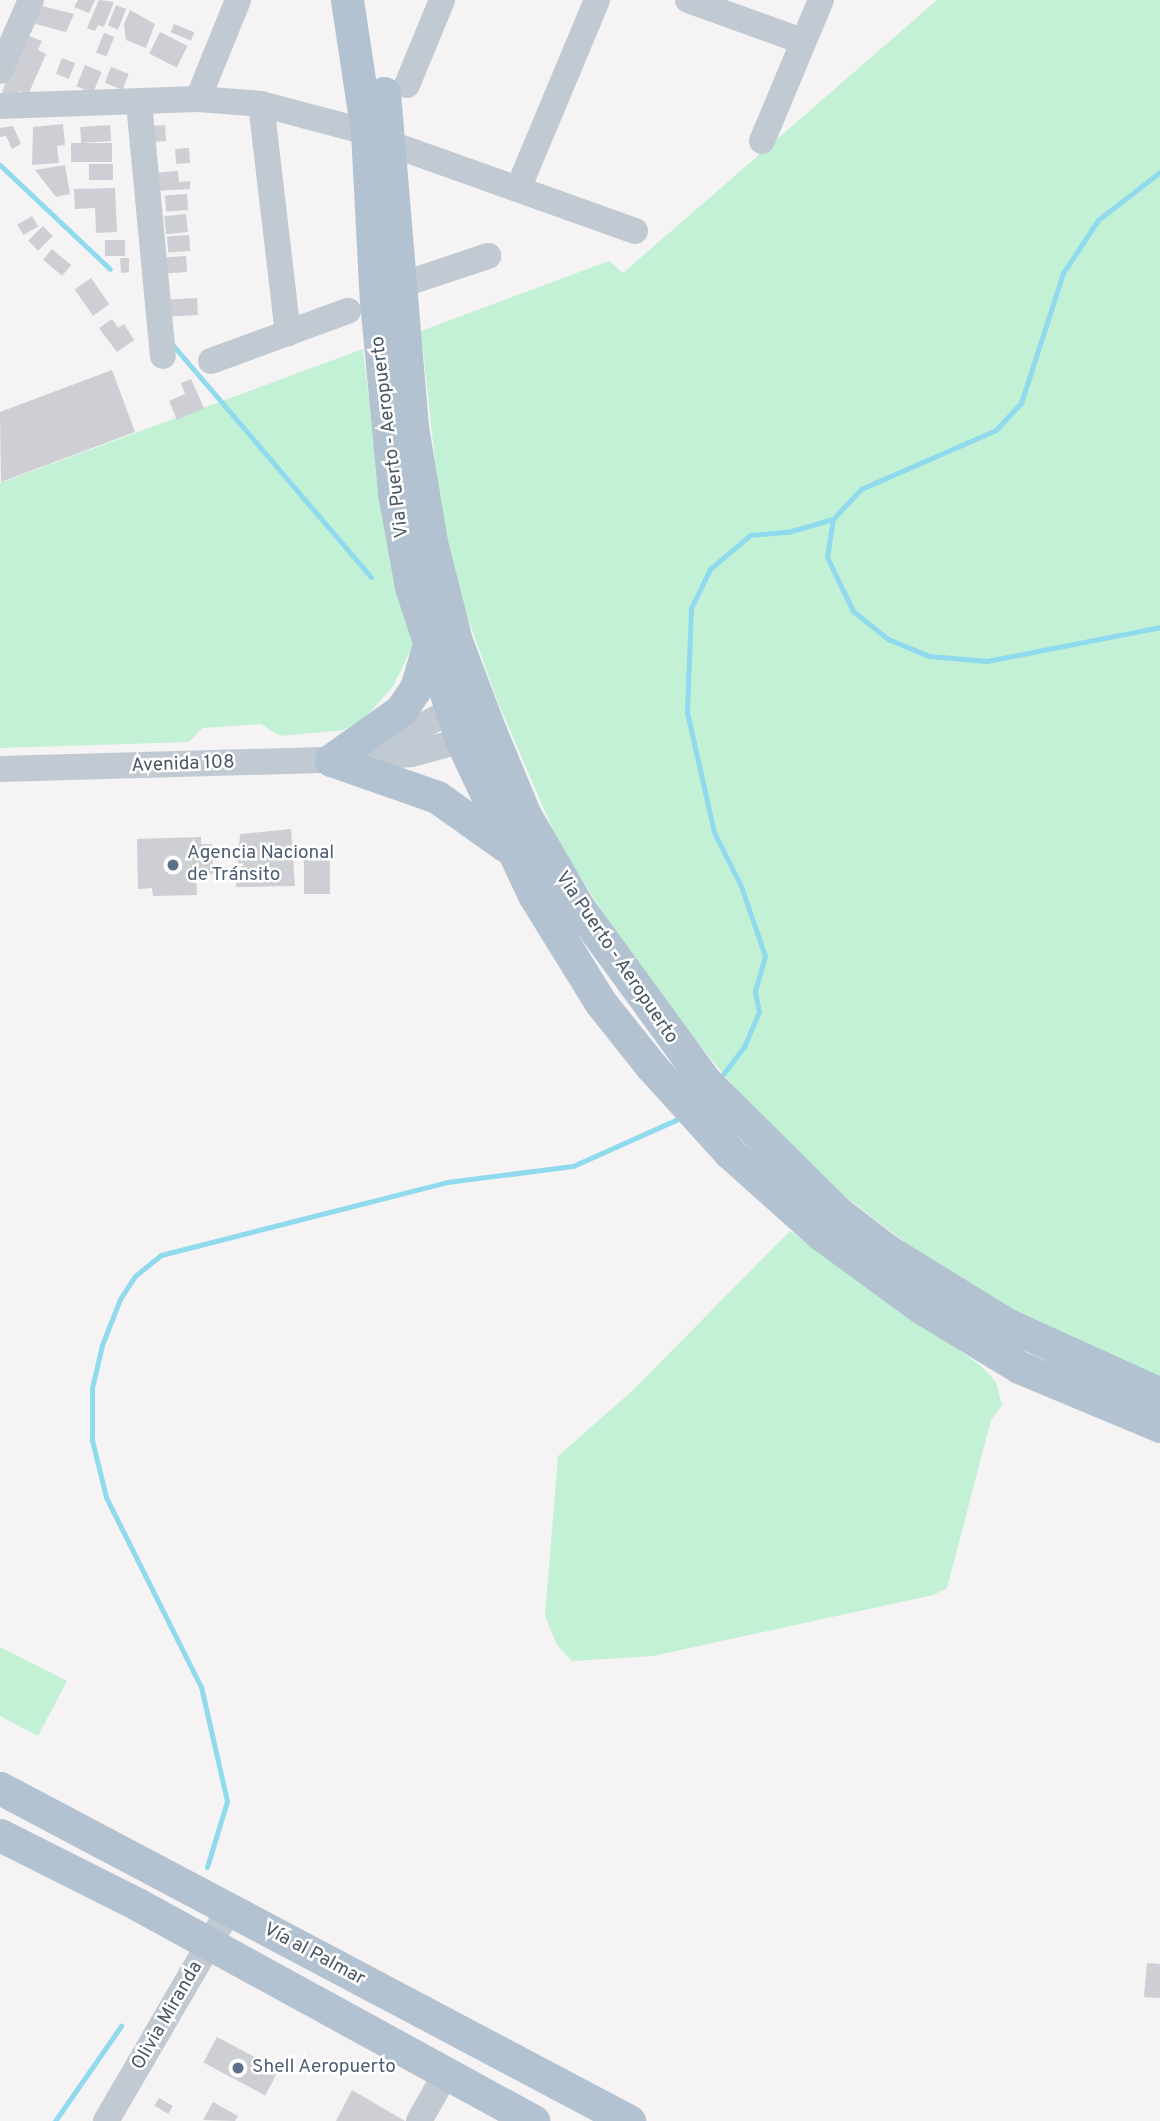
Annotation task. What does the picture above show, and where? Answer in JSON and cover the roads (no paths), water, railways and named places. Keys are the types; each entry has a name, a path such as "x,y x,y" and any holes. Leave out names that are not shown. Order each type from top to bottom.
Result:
{"main road":[{"name":"Via Puerto - Aeropuerto","path":"347,0 379,138 401,285 412,427 431,541 456,642 464,704"},
{"name":"Via Puerto - Aeropuerto","path":"370,0 379,138 376,301 394,493 411,587 429,645 464,704 512,851 600,1002 651,1066 730,1153 822,1235 922,1308 1019,1367 1160,1426"},
{"path":"331,760 401,710 416,688 429,645"},
{"name":"Via Puerto - Aeropuerto","path":"476,737 579,908 668,1037 705,1082 837,1212 888,1251 1006,1324 1160,1394"},
{"path":"331,760 437,797 512,851"},
{"name":"Vía al Palmar","path":"0,1788 629,2121"},
{"path":"0,1835 533,2121"}],"street":[{"path":"0,71 31,0"},
{"path":"198,99 238,0"},
{"path":"407,85 442,0"},
{"path":"518,189 597,0"},
{"path":"688,0 802,41"},
{"path":"762,141 821,0"},
{"path":"0,106 198,99 261,104 379,138 635,230"},
{"path":"139,103 163,355"},
{"path":"261,104 288,332"},
{"path":"401,285 488,256"},
{"path":"211,361 348,311"},
{"name":"Avenida 108","path":"366,755 464,704"},
{"name":"Avenida 108","path":"0,769 331,760 366,755 412,754 476,737"},
{"name":"Olivia Miranda","path":"106,2121 229,1910"},
{"path":"419,2121 445,2075"}],"waterway":[{"path":"0,165 110,269"},
{"path":"1160,172 1098,220 1063,273 1021,403 996,430 861,489 833,519 827,557 853,611 888,639 929,656 987,661 1160,627"},
{"path":"171,343 371,577"},
{"path":"721,1077 744,1047 759,1012 755,991 765,956 741,886 714,832 687,712 691,608 710,569 750,535 788,532 833,519"},
{"path":"207,1867 227,1801 201,1687 106,1497 92,1440 92,1388 102,1345 120,1299 135,1276 161,1255 447,1182 573,1166 676,1120"},
{"path":"55,2121 121,2026"}],"place":[{"name":"Agencia Nacional de Tránsito","path":"173,865"},
{"name":"Shell Aeropuerto","path":"238,2068"}]}
